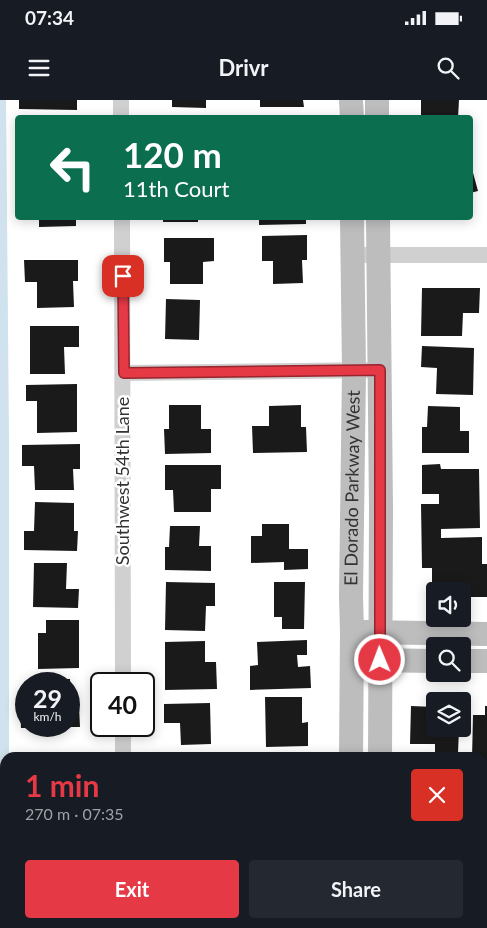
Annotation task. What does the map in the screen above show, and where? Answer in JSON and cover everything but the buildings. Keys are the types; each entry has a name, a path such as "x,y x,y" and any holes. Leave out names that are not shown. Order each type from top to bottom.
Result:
{"street":[{"path":"121,100 121,115"},
{"path":"352,100 352,115"},
{"path":"376,100 377,115"},
{"name":"Southwest 54th Lane","path":"122,220 124,373 123,672"},
{"name":"El Dorado Parkway West","path":"351,752 354,371 352,220"},
{"name":"El Dorado Parkway West","path":"378,220 381,508 380,752"},
{"path":"352,255 487,255"},
{"path":"124,373 380,370"},
{"path":"352,632 487,634"},
{"path":"351,660 426,661"},
{"path":"471,661 487,661"},
{"path":"123,737 123,752"}],"water":[{"path":"0,100 6,100 9,752 0,752"}],"route":[{"path":"123,276 124,373 380,370 380,660"}]}
